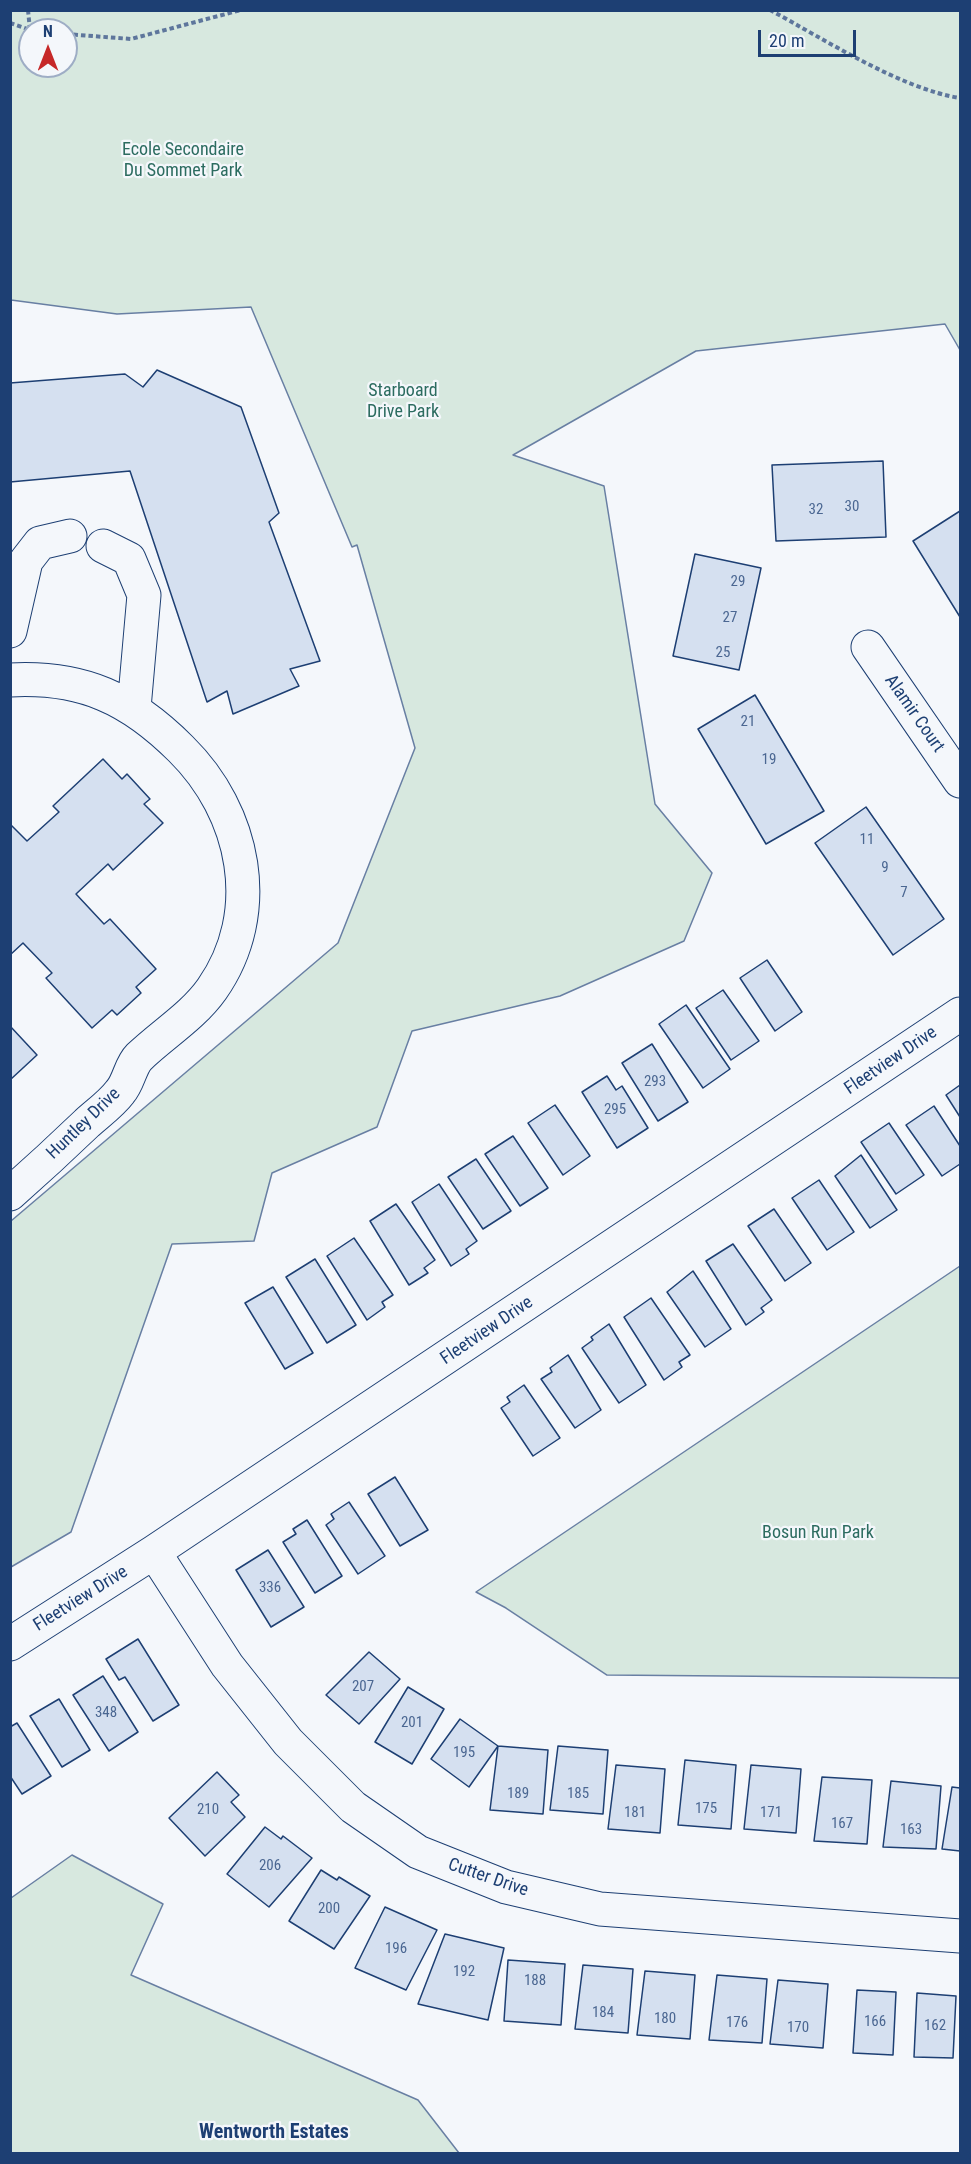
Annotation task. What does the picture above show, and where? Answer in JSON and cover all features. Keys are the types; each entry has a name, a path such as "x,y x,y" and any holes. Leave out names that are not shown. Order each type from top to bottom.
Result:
{"street":[{"path":"10,631 26,561 40,543 70,536"},
{"path":"103,546 129,559 144,595 134,708"},
{"name":"Alamir Court","path":"868,647 960,781"},
{"name":"Huntley Drive","path":"10,680 63,682 106,695 134,708 187,754 219,799 235,832 243,865 243,904 235,939 212,989 182,1021 137,1059 121,1092 10,1194"},
{"name":"Fleetview Drive","path":"10,1644 154,1552 960,1014"},
{"name":"Cutter Drive","path":"154,1552 226,1665 288,1742 353,1807 418,1852 506,1887 600,1909 960,1936"}],"path":[{"path":"78,35 131,39 241,10"},
{"path":"770,10 903,81 944,96 960,98"}],"green space":[{"path":"11,10 960,11 960,350 945,324 696,351 513,455 604,486 655,804 712,873 684,941 560,996 412,1031 377,1127 272,1173 254,1241 172,1244 71,1532 11,1567 11,1221 338,943 415,748 357,545 352,547 251,307 117,314 11,300"},
{"name":"Bosun Run Park","path":"960,1266 960,1678 607,1675 506,1608 476,1592"},
{"path":"72,1855 163,1904 131,1975 418,2100 459,2153 11,2153 11,1898"}],"building":[{"path":"157,370 241,407 279,513 269,522 320,661 290,669 299,686 233,714 227,691 207,702 130,471 10,482 10,383 125,374 143,387"},
{"path":"883,461 886,537 776,541 772,465"},
{"path":"960,511 960,617 913,541"},
{"path":"695,554 761,568 739,670 673,656"},
{"path":"755,695 824,811 766,844 698,729"},
{"path":"103,759 122,779 127,774 150,799 144,804 163,823 113,870 108,864 76,894 104,924 110,919 156,969 136,987 141,993 117,1015 112,1010 92,1028 46,978 52,973 23,943 10,955 10,824 27,841 59,812 53,806"},
{"path":"866,807 944,919 893,955 815,843"},
{"path":"767,960 802,1012 775,1031 740,978"},
{"path":"723,990 759,1041 731,1060 696,1008"},
{"path":"686,1005 730,1069 703,1088 659,1024"},
{"path":"10,1026 37,1055 10,1080"},
{"path":"652,1044 688,1102 658,1121 622,1063"},
{"path":"607,1076 616,1090 622,1086 648,1128 617,1148 582,1092"},
{"path":"960,1085 960,1117 946,1095"},
{"path":"555,1105 590,1156 563,1175 528,1123"},
{"path":"934,1106 960,1146 960,1164 942,1176 906,1125"},
{"path":"889,1123 924,1175 896,1194 861,1142"},
{"path":"513,1136 548,1188 520,1206 485,1154"},
{"path":"861,1155 897,1210 870,1228 835,1176"},
{"path":"476,1159 511,1211 483,1229 448,1177"},
{"path":"819,1180 854,1232 827,1250 792,1198"},
{"path":"439,1184 477,1241 466,1249 469,1254 451,1266 412,1202"},
{"path":"396,1204 435,1260 424,1268 428,1273 409,1285 370,1221"},
{"path":"774,1209 811,1263 785,1281 748,1226"},
{"path":"354,1238 393,1295 382,1302 385,1307 367,1320 327,1256"},
{"path":"733,1244 772,1300 761,1308 764,1312 746,1325 706,1261"},
{"path":"315,1259 356,1325 327,1343 286,1277"},
{"path":"693,1271 731,1329 705,1347 667,1292"},
{"path":"273,1287 313,1353 285,1369 245,1303"},
{"path":"651,1298 690,1355 679,1362 682,1367 664,1380 624,1317"},
{"path":"609,1324 646,1385 619,1403 582,1348 593,1340 591,1337"},
{"path":"568,1355 601,1410 575,1428 541,1379 552,1372 550,1368"},
{"path":"524,1385 560,1438 533,1456 501,1408 510,1402 507,1397"},
{"path":"395,1477 428,1530 400,1546 368,1494"},
{"path":"349,1502 385,1556 358,1574 326,1525 334,1519 331,1514"},
{"path":"307,1520 342,1576 315,1593 283,1542 296,1534 293,1529"},
{"path":"268,1550 304,1607 271,1627 236,1570"},
{"path":"138,1639 179,1705 153,1721 125,1677 119,1680 106,1659"},
{"path":"369,1652 400,1679 359,1724 326,1695"},
{"path":"103,1676 138,1732 109,1751 73,1695"},
{"path":"408,1687 444,1709 412,1764 375,1742"},
{"path":"59,1699 90,1750 62,1767 30,1716"},
{"path":"460,1719 498,1746 469,1787 431,1759"},
{"path":"17,1723 51,1776 22,1794 10,1776 10,1727"},
{"path":"498,1746 548,1750 543,1814 490,1810"},
{"path":"558,1746 608,1750 603,1814 550,1810"},
{"path":"685,1760 736,1765 731,1829 678,1825"},
{"path":"616,1765 665,1769 660,1833 608,1829"},
{"path":"751,1765 801,1769 796,1833 744,1829"},
{"path":"217,1772 239,1795 231,1802 245,1817 205,1856 169,1818"},
{"path":"822,1777 872,1780 867,1844 814,1841"},
{"path":"891,1781 941,1786 936,1849 883,1847"},
{"path":"952,1787 960,1788 960,1851 942,1849"},
{"path":"265,1827 281,1839 283,1836 312,1858 269,1907 227,1874"},
{"path":"321,1870 337,1880 339,1877 370,1896 334,1949 289,1921"},
{"path":"385,1907 437,1930 406,1990 355,1968"},
{"path":"445,1934 504,1948 488,2020 418,2004"},
{"path":"508,1960 565,1964 561,2025 504,2021"},
{"path":"583,1965 633,1969 628,2033 575,2029"},
{"path":"645,1971 695,1975 690,2039 637,2035"},
{"path":"717,1975 767,1979 762,2043 709,2040"},
{"path":"778,1980 828,1984 823,2048 770,2044"},
{"path":"857,1990 896,1992 893,2055 853,2053"},
{"path":"917,1993 956,1996 953,2058 914,2057"}],"district":[{"name":"Wentworth Estates","path":"274,2133"}],"park label":[{"name":"Ecole Secondaire Du Sommet Park","path":"183,160"},
{"name":"Starboard Drive Park","path":"403,401"}]}
